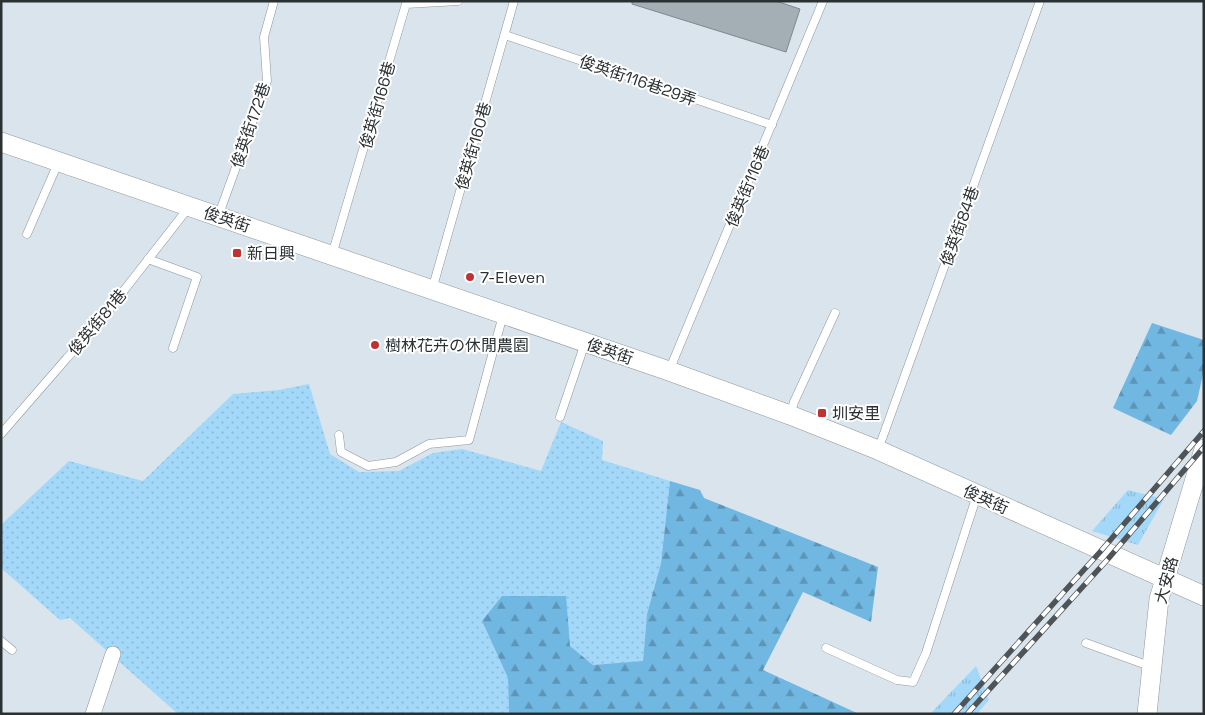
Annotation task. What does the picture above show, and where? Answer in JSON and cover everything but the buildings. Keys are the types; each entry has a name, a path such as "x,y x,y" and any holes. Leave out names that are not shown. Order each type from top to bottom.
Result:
{"street":[{"name":"俊英街","path":"1,142 670,371 790,415 878,450 1204,596"},
{"name":"大安路","path":"1147,714 1159,599 1204,449"},
{"path":"93,714 113,654"}],"lane":[{"name":"俊英街172巷","path":"218,217 267,81 264,37 274,1"},
{"name":"俊英街166巷","path":"332,255 406,4 458,1"},
{"name":"俊英街160巷","path":"432,290 514,1"},
{"name":"俊英街116巷","path":"670,371 823,1"},
{"name":"俊英街84巷","path":"878,450 1040,1"},
{"name":"俊英街116巷29弄","path":"505,35 772,125"},
{"path":"27,234 59,161"},
{"name":"俊英街81巷","path":"1,434 97,325 189,207"},
{"path":"148,259 197,277 174,348"},
{"path":"790,415 794,402 835,313"},
{"path":"339,435 342,452 368,466 396,462 429,444 469,440 503,314"},
{"path":"560,417 586,342"},
{"path":"826,648 897,680 913,682 926,653 977,495"},
{"path":"1,641 12,650"},
{"path":"1086,643 1152,667"}],"green space":[{"path":"1152,323 1204,340 1204,370 1197,401 1171,435 1113,408"},
{"path":"309,384 330,454 359,472 399,471 433,453 462,449 541,471 561,422 603,441 602,460 670,481 661,563 647,614 643,662 593,665 569,646 565,596 482,621 508,678 509,714 178,714 70,618 60,620 1,568 1,525 69,461 143,481 233,394 279,390"},
{"path":"670,481 700,490 704,498 878,567 871,622 803,592 763,670 859,714 509,714 508,678 482,621 502,596 566,596 570,646 593,665 643,661 647,614 661,563"},
{"path":"1128,490 1164,499 1138,545 1092,531"},
{"path":"976,666 989,700 977,714 930,714"}],"railway":[{"path":"954,714 1100,552 1204,431"},
{"path":"967,714 1108,559 1204,447"}],"place":[{"name":"新日興","path":"237,253"},
{"name":"7-Eleven","path":"470,277"},
{"name":"樹林花卉の休閒農園","path":"375,345"},
{"name":"圳安里","path":"822,413"}]}
